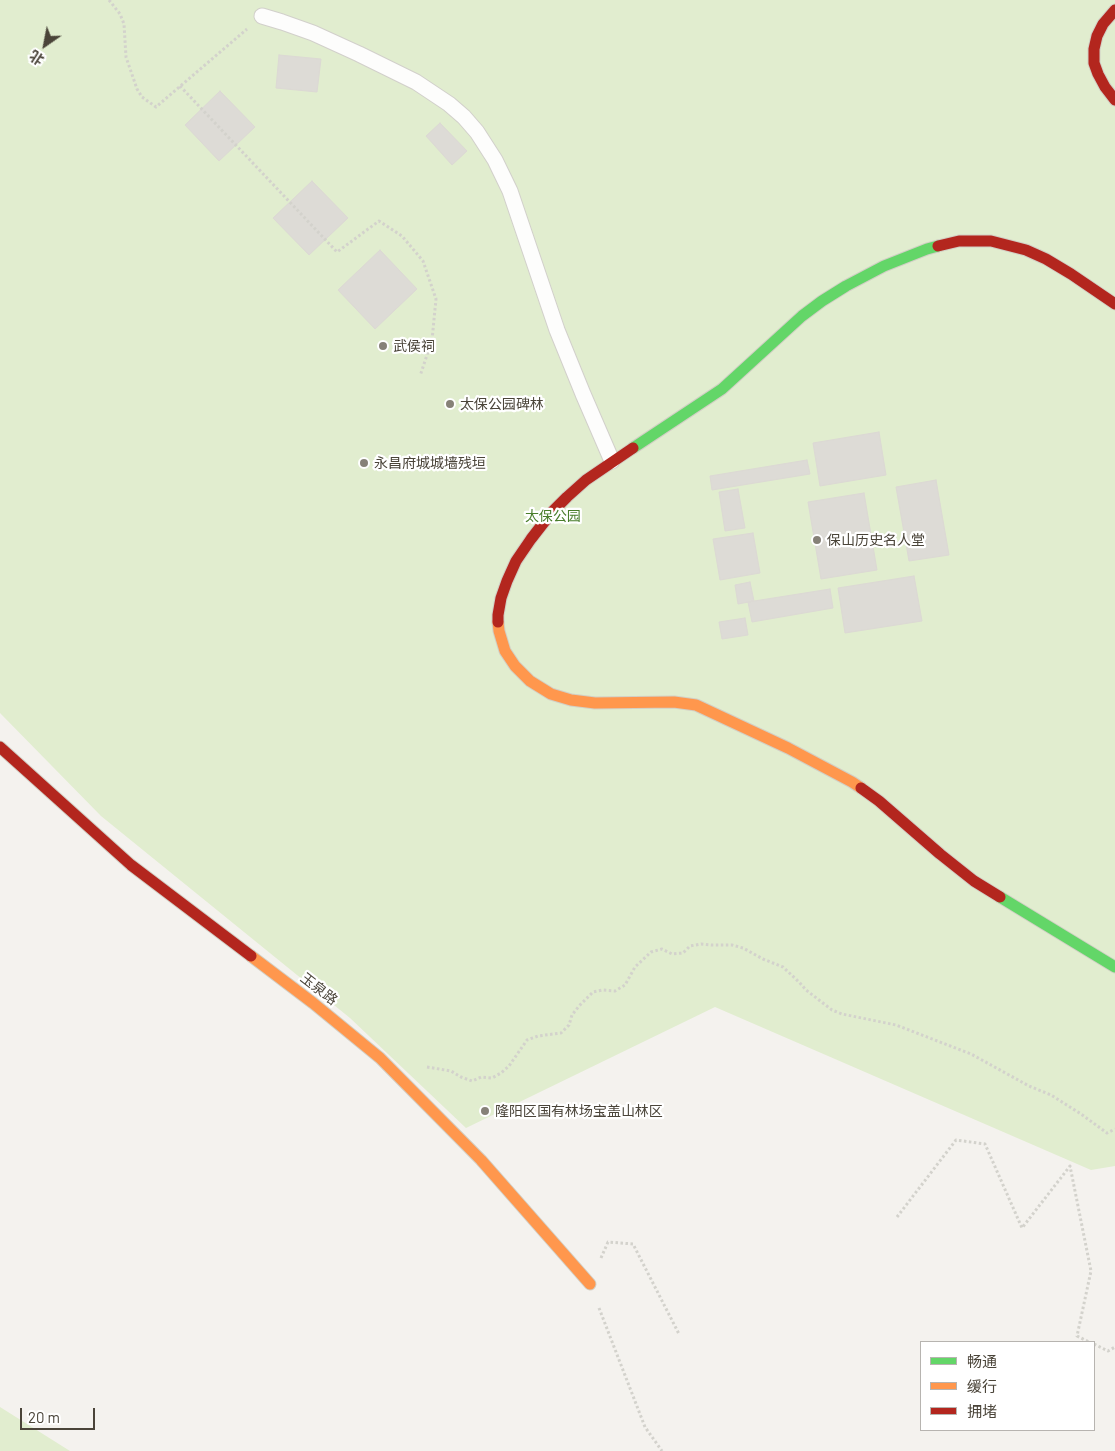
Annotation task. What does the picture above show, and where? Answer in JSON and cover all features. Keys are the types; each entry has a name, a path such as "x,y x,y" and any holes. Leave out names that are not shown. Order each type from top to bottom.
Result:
{"street":[{"path":"1115,10 1102,24 1097,36 1094,49 1094,63 1105,87 1115,100"},
{"path":"1115,304 1046,259 1026,250 991,241 959,241 926,248 884,266 822,301 802,316 722,389 586,480 552,512 516,561 501,598 498,615 501,641 515,666 530,681 551,694 571,700 587,702 619,704 674,702 696,704 788,748 852,782 880,801 974,881 1115,968"},
{"name":"玉泉路","path":"0,747 131,865 313,1003 380,1058 481,1160 590,1284"}],"lane":[{"path":"262,16 313,33 416,82 449,104 477,132 495,160 510,191 557,330 612,461"}],"path":[{"path":"109,0 120,14 124,24 126,57 132,78 142,97 156,108 262,16"},
{"path":"180,86 337,252 379,221 402,236 423,261 436,299 432,340 420,376"},
{"path":"424,1066 451,1071 472,1081 481,1077 492,1078 509,1066 527,1040 538,1036 561,1033 569,1025 572,1015 579,1006 593,992 603,990 615,991 624,985 635,968 651,952 662,949 672,954 682,953 690,946 696,945 732,945 743,948 763,960 783,967 806,990 832,1010 842,1014 896,1025 981,1058 1029,1086 1055,1097 1107,1133 1115,1130"},
{"path":"897,1217 956,1140 985,1144 1022,1228 1070,1166 1090,1270 1077,1336 1087,1341"},
{"path":"662,1451 645,1426 590,1284 608,1242 633,1244 679,1334"},
{"path":"1095,1345 1108,1352 1115,1347"}],"green space":[{"name":"太保公园","path":"0,0 1115,0 1115,1166 1091,1170 715,1007 466,1128 350,1018 101,816 0,713"},
{"path":"0,1407 70,1451 0,1451"}],"building":[{"path":"279,55 321,59 317,92 276,88"},
{"path":"220,91 255,127 219,161 185,125"},
{"path":"440,123 467,151 452,165 426,136"},
{"path":"312,181 348,218 309,255 273,218"},
{"path":"380,250 417,289 375,329 338,290"},
{"path":"879,432 886,475 820,486 813,443"},
{"path":"807,460 810,474 712,490 710,476"},
{"path":"936,480 949,555 909,561 896,487"},
{"path":"738,489 745,528 725,531 719,492"},
{"path":"864,493 877,570 821,579 808,502"},
{"path":"753,533 760,573 720,580 713,539"},
{"path":"914,576 922,621 845,633 838,588"},
{"path":"750,582 754,601 738,604 735,585"},
{"path":"830,589 833,608 752,622 748,602"},
{"path":"745,618 748,635 722,639 719,622"}],"traffic: fast":[{"path":"633,448 722,389 802,316 822,301 884,266 938,246"},
{"path":"1000,897 1115,967"}],"traffic: slow":[{"path":"498,622 505,651 515,666 530,681 551,694 571,700 595,703 674,702 696,705 788,748 861,788"},
{"path":"251,956 313,1003 380,1058 481,1160 590,1284"}],"traffic: jam":[{"path":"1115,10 1103,24 1097,36 1094,49 1094,63 1098,74 1115,100"},
{"path":"938,246 959,241 991,241 1026,250 1071,274 1115,304"},
{"path":"498,622 501,598 507,581 516,561 531,539 552,512 586,480 633,448"},
{"path":"0,747 131,865 251,956"},
{"path":"861,788 974,881 1000,897"}],"place":[{"name":"武侯祠","path":"383,346"},
{"name":"太保公园碑林","path":"450,404"},
{"name":"永昌府城城墙残垣","path":"364,463"},
{"name":"保山历史名人堂","path":"817,540"},
{"name":"隆阳区国有林场宝盖山林区","path":"485,1111"}]}
